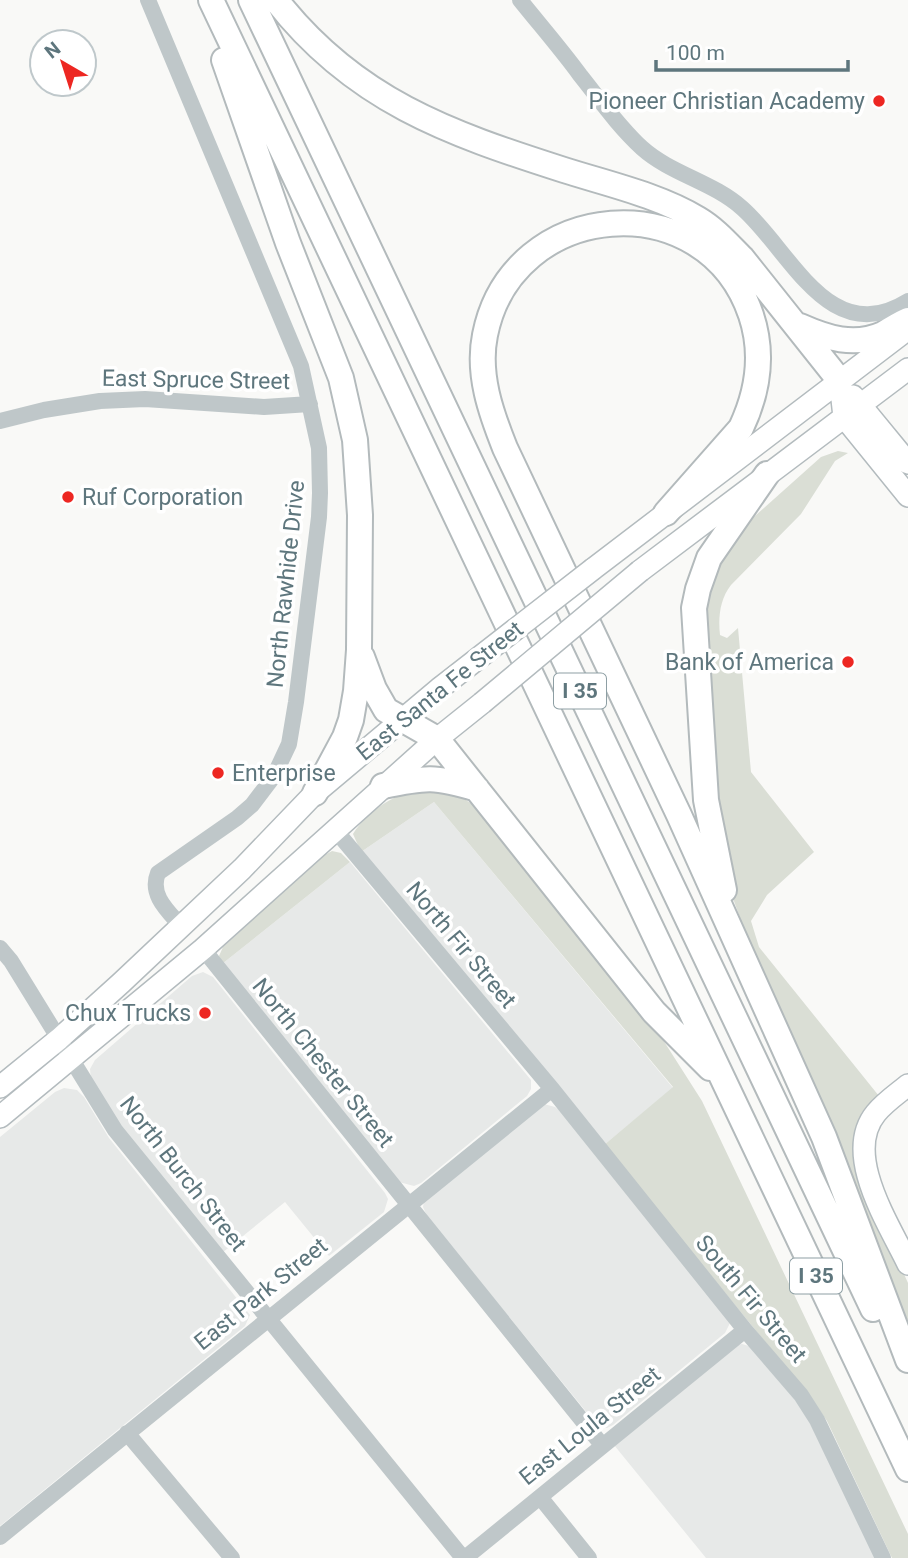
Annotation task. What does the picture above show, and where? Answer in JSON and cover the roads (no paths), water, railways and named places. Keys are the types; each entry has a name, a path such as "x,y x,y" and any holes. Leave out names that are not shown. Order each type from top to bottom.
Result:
{"highway":[{"path":"203,0 288,243 341,378 350,412 359,482 359,650 356,691 345,737 315,793"},
{"name":"I 35","path":"211,0 908,1469"},
{"name":"I 35","path":"251,0 908,1383"},
{"path":"276,0 342,67 375,91 430,123 487,146 661,202 698,219 742,258 841,381"},
{"path":"666,513 741,428 748,414 758,376 754,324 739,289 728,273 714,258 683,237 647,225 630,223 602,224 576,230 529,257 497,299 485,336 484,381 488,401 505,448 679,816 824,1137 908,1360"},
{"path":"796,324 828,338 856,341 882,334 908,320"},
{"path":"728,925 725,897 705,800 694,608 707,562 767,474"},
{"path":"359,650 386,710 436,739 654,1012 724,1083"},
{"path":"383,786 428,778 447,780 477,789"}],"main road":[{"name":"East Santa Fe Street","path":"0,1087 59,1039 182,927 315,793 400,720 908,329"},
{"name":"East Santa Fe Street","path":"0,1117 203,949 436,739 482,704 640,571 908,369"},
{"path":"841,381 852,411 908,496"},
{"path":"852,411 908,463"},
{"path":"203,949 206,929 214,914 232,896 242,869"},
{"path":"138,1004 150,981 173,957 180,945 182,927"},
{"path":"908,1084 874,1115 864,1135 862,1148 866,1175 908,1264"}],"street":[{"name":"North Rawhide Drive","path":"148,0 297,358 319,448 319,517 289,744 274,776 252,805 158,873 154,883 155,892 182,927"},
{"path":"520,0 617,122 643,149 740,206 764,230 814,292 845,311 870,315 898,307 908,301"},
{"name":"East Spruce Street","path":"0,421 44,410 100,401 145,399 264,407 310,404"},
{"name":"North Fir Street","path":"336,831 552,1089"},
{"name":"North Burch Street","path":"0,948 11,961 115,1130 464,1558"},
{"name":"North Chester Street","path":"203,949 603,1444"},
{"name":"East Park Street","path":"0,1537 552,1089"},
{"name":"South Fir Street","path":"552,1089 745,1331 801,1395 817,1420 883,1558"},
{"name":"East Loula Street","path":"464,1558 745,1331"},
{"path":"127,1433 232,1558"},
{"path":"540,1497 589,1558"}],"place":[{"name":"Pioneer Christian Academy","path":"879,101"},
{"name":"Ruf Corporation","path":"68,497"},
{"name":"Bank of America","path":"848,662"},
{"name":"Enterprise","path":"218,773"},
{"name":"Chux Trucks","path":"205,1013"}]}
